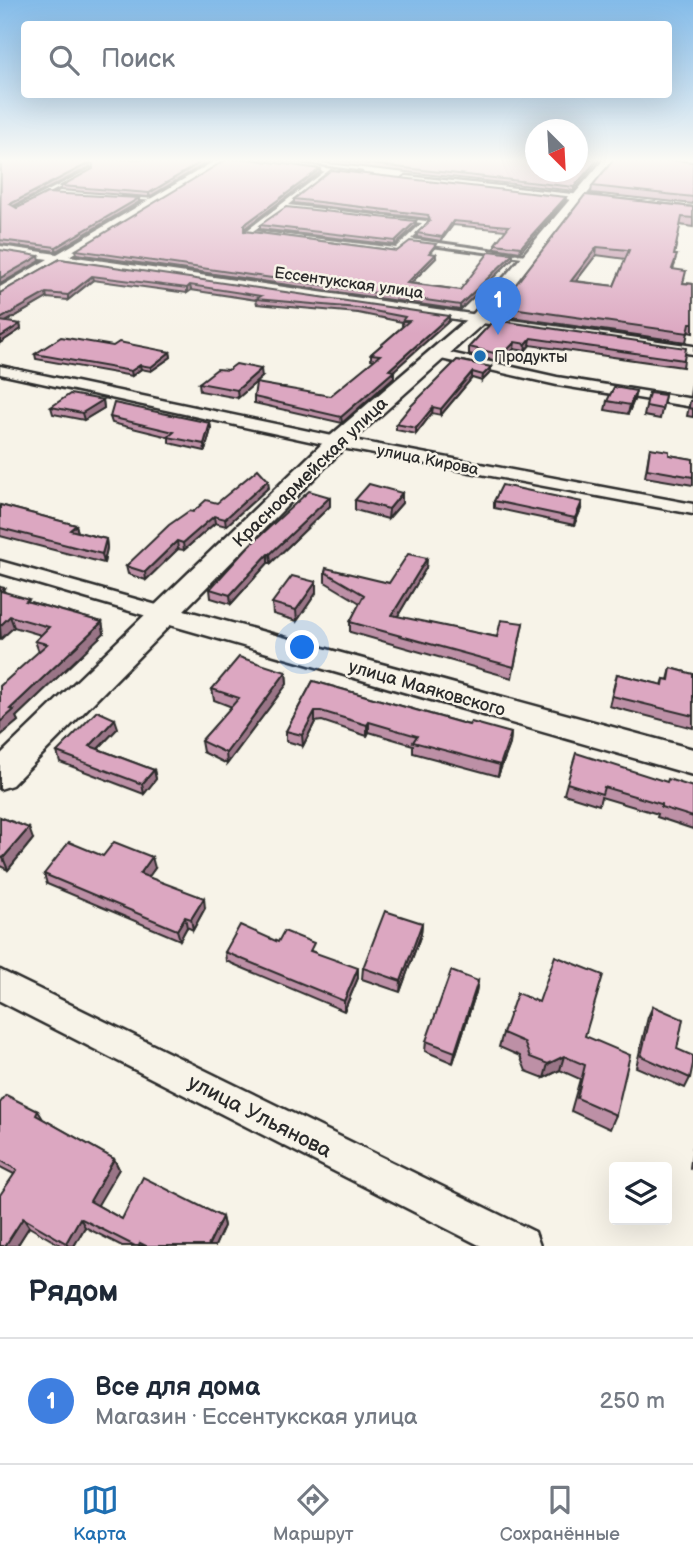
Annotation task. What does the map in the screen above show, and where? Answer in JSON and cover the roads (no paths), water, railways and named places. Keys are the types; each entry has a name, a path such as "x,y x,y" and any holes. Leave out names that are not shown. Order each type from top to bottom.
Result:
{"street":[{"path":"0,292 129,217"},
{"name":"Красноармейская улица","path":"0,776 337,442 480,317 562,217"},
{"name":"Ессентукская улица","path":"0,249 693,350"},
{"path":"437,354 557,381 693,403"},
{"name":"улица Кирова","path":"0,370 337,442 693,509"},
{"name":"улица Маяковского","path":"0,567 693,762"},
{"name":"улица Ульянова","path":"0,985 521,1246"}],"lane":[{"path":"268,217 247,232 397,250 426,222 383,217"},
{"path":"407,240 530,256"}],"place":[{"name":"Все для дома","path":"498,335"},
{"name":"Продукты","path":"480,356"}]}
